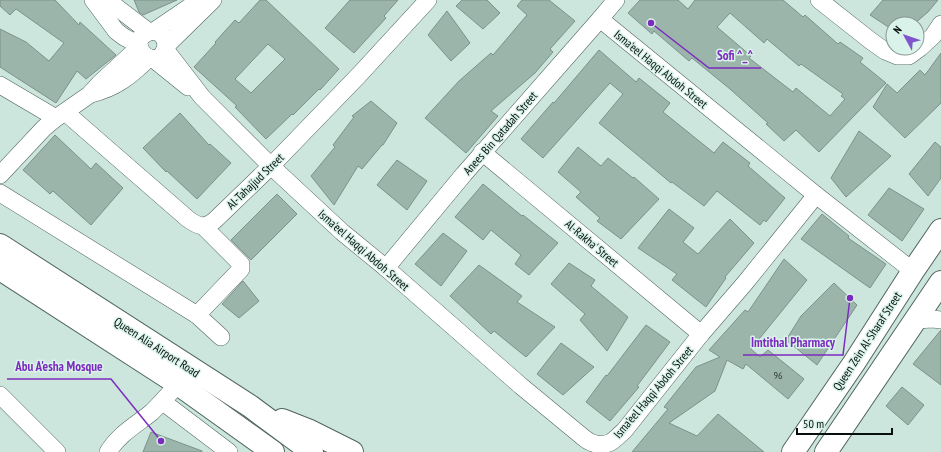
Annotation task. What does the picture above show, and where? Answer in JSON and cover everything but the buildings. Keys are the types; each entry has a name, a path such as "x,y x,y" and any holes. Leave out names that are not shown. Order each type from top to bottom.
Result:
{"main road":[{"name":"Queen Zein Al-Sharaf Street","path":"793,452 854,363 941,230"},
{"name":"Queen Alia Airport Road","path":"0,245 250,406 312,452"},
{"name":"Queen Alia Airport Road","path":"0,269 178,384 273,452"},
{"path":"826,452 941,282"},
{"path":"250,406 352,452"},
{"path":"243,430 263,452"}],"street":[{"path":"93,0 116,31 124,37 152,46"},
{"path":"107,0 152,46"},
{"path":"152,46 188,8 202,0"},
{"path":"0,175 34,139 61,115 89,95 100,83 213,0"},
{"name":"Al-Tahajjud Street","path":"203,226 214,221 271,166 359,75 428,0"},
{"name":"Anees Bin Qatadah Street","path":"386,268 482,152 616,0"},
{"path":"819,0 871,41 885,51 897,56 909,56 920,48 933,36 941,24"},
{"name":"Isma'eel Haqqi Abdoh Street","path":"152,46 271,166 342,232 386,268 521,386 589,442 593,448 612,442 624,431 701,334 745,283 816,195 600,19"},
{"path":"0,85 61,115 188,219 203,226 241,264 241,269 197,315"},
{"name":"Al-Rakha' Street","path":"482,152 701,334"},
{"path":"0,193 197,315 221,337"},
{"path":"816,195 913,271"},
{"path":"916,320 941,320"},
{"path":"108,452 125,431 163,402 178,384"},
{"path":"0,395 57,452"},
{"path":"163,402 229,452"}],"place":[{"name":"Sofi ^_^","path":"651,23"},
{"name":"Imtithal Pharmacy","path":"850,298"},
{"name":"Abu A'esha Mosque","path":"161,441"}]}
